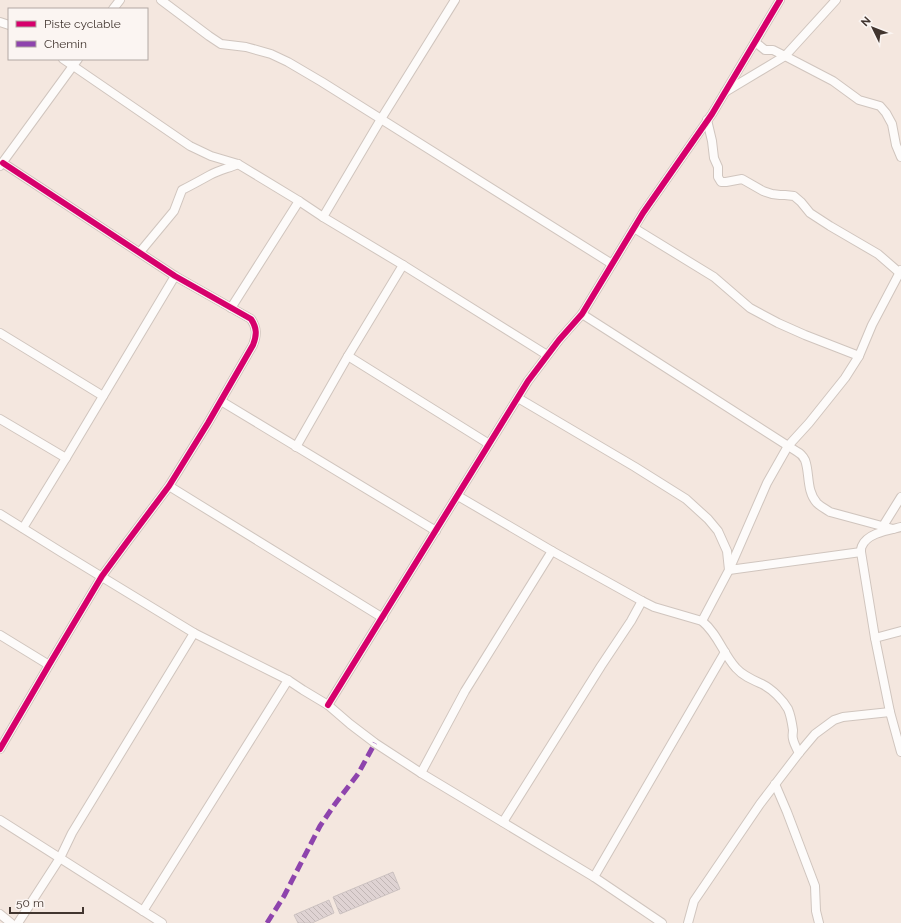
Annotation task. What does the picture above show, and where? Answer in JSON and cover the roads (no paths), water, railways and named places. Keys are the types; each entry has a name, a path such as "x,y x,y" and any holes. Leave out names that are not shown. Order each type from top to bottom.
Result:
{"street":[{"path":"114,8 120,0"},
{"path":"161,0 221,44 255,49 288,62 612,264"},
{"path":"323,217 381,119 455,0"},
{"path":"328,705 528,381 559,340 582,314 643,213 707,120 780,0"},
{"path":"724,93 785,56 833,1"},
{"path":"755,42 765,50 773,50 832,81 859,100 880,106 892,124 896,145 901,157"},
{"path":"66,60 76,63 190,146 211,156 238,164 404,265 547,355"},
{"path":"0,749 102,576 169,486 221,401 256,338 254,324 250,319 175,276 140,252 2,165 76,63"},
{"path":"702,622 729,570 767,483 788,446 810,423 830,398 859,356 872,325 900,272 878,254 810,213 794,196 772,194 763,191 742,179 721,182 718,177 718,167 714,158 711,135 707,120"},
{"path":"140,252 174,211 182,190 212,174 238,164"},
{"path":"231,308 299,201"},
{"path":"634,228 714,277 750,308 805,336 859,356"},
{"path":"296,447 348,356 404,265"},
{"path":"23,528 175,276"},
{"path":"582,314 796,451 806,463 811,493 816,502 822,508 830,512 883,526 897,528"},
{"path":"0,333 103,396"},
{"path":"348,356 489,444"},
{"path":"518,398 686,499 708,519 718,531 727,551 729,570"},
{"path":"221,401 436,531"},
{"path":"0,419 66,458"},
{"path":"169,486 383,618"},
{"path":"458,496 642,601 654,607 702,622 709,626 725,652 740,672 764,685 783,702 790,715 793,740 799,753"},
{"path":"883,526 901,497"},
{"path":"0,514 194,632 288,680 328,705 375,743 594,877 662,923"},
{"path":"897,528 874,534 861,546 861,552 875,638 890,712 899,738 901,752"},
{"path":"421,772 465,691 552,551"},
{"path":"729,570 861,552"},
{"path":"503,822 631,621 642,601"},
{"path":"875,638 901,631"},
{"path":"18,923 60,858 72,833 194,632"},
{"path":"0,635 49,664"},
{"path":"594,877 725,652"},
{"path":"143,911 288,680"},
{"path":"688,923 694,901 760,804 815,734 834,720 843,717 890,712"},
{"path":"775,784 815,886 816,911 819,923"},
{"path":"0,820 162,923"},
{"path":"0,914 11,923"}]}
